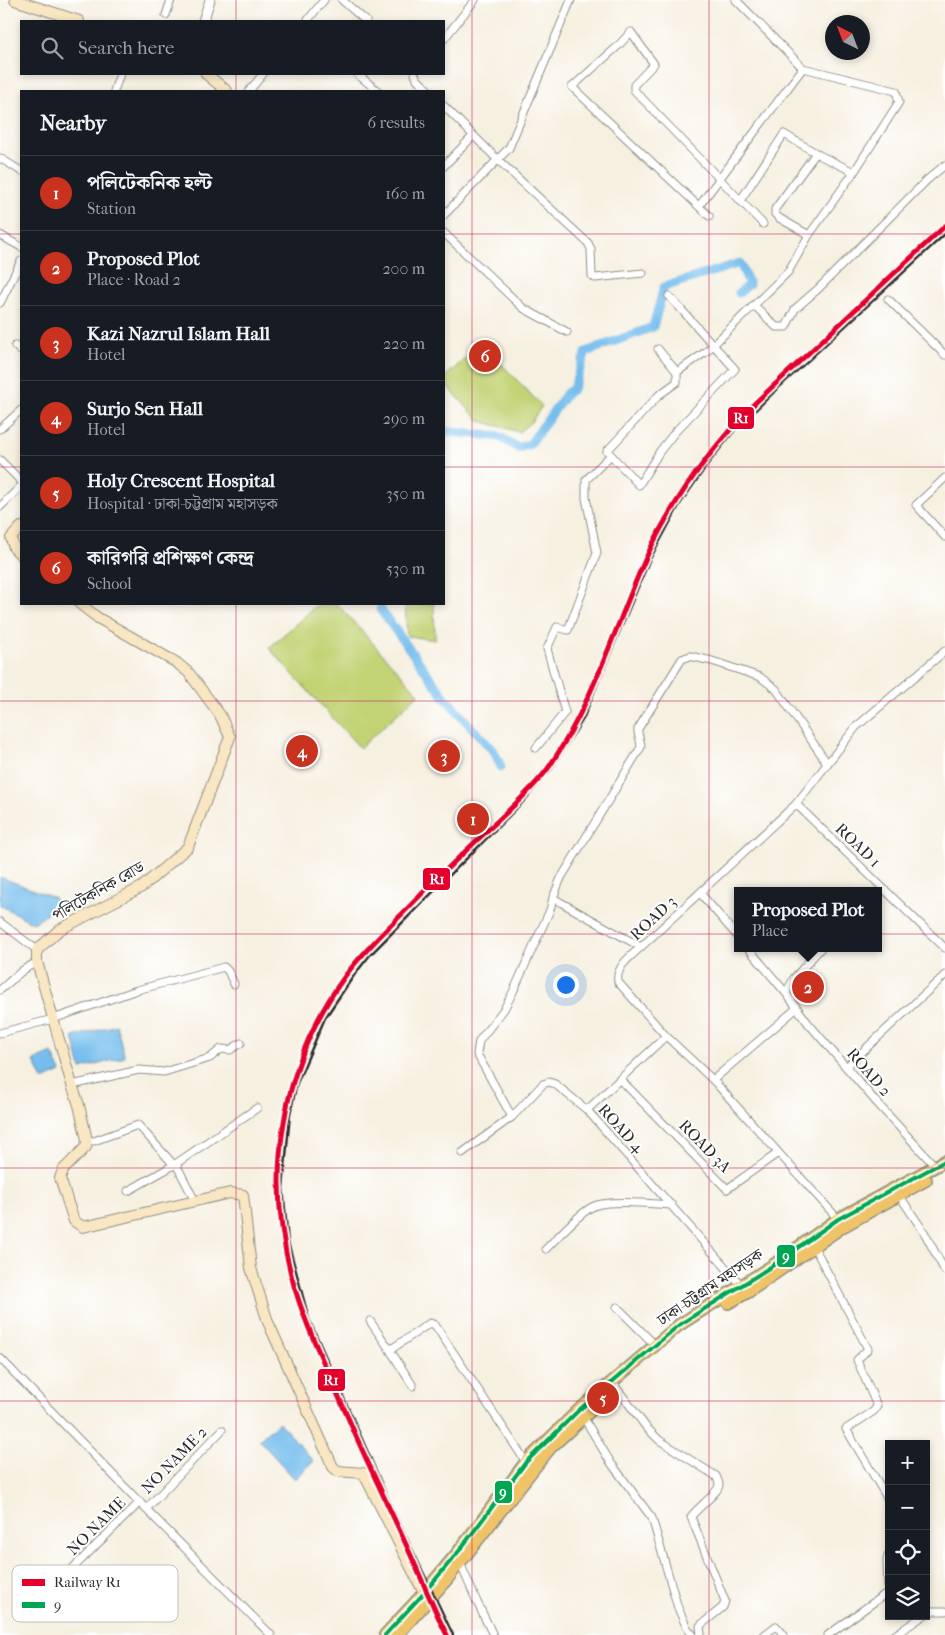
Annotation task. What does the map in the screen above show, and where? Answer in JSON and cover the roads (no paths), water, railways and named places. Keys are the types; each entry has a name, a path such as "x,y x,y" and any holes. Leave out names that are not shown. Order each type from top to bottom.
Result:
{"highway":[{"name":"ঢাকা-চট্টগ্রাম মহাসড়ক","path":"385,1635 424,1593 526,1462 684,1321 811,1242 899,1195 942,1165"},
{"name":"ঢাকা-চট্টগ্রাম মহাসড়ক","path":"397,1635 460,1563 538,1463 581,1414 693,1324 748,1292 838,1219 942,1165"}],"main road":[{"path":"15,0 76,20"},
{"path":"207,75 226,90"},
{"path":"20,528 11,538 14,548 20,554"},
{"name":"পলিটেকনিক রোড","path":"37,950 59,930 142,887 188,847 230,737 220,715 189,673 177,663 98,618 81,605"},
{"path":"37,950 36,962 79,1105 87,1140 86,1147 63,1170 60,1178 74,1221 83,1227 196,1202 230,1192 243,1195 251,1268 268,1322 329,1459 333,1467 338,1471 363,1473 424,1593"}],"street":[{"path":"166,15 171,0"},
{"path":"203,20 210,0"},
{"path":"308,20 324,0"},
{"path":"342,0 365,20"},
{"path":"445,38 475,0"},
{"path":"445,214 509,148 571,0"},
{"path":"669,296 714,344 735,369 675,432 660,451 640,485 607,451 659,395 677,382 678,372 690,362 699,358 714,344 788,272 809,236 854,172 899,102 896,91 803,68 736,0"},
{"path":"710,216 574,89 573,85 618,46 631,32 654,64 634,85 634,90 763,224"},
{"path":"699,206 803,68"},
{"path":"114,90 120,75"},
{"path":"250,90 262,75"},
{"path":"358,75 377,90"},
{"path":"415,75 428,90"},
{"path":"445,107 498,160 588,243 591,249 592,276 595,278 643,273"},
{"path":"740,201 784,134 854,172"},
{"path":"445,165 473,136"},
{"path":"809,236 779,218 775,214 775,209 816,153"},
{"path":"0,158 20,170"},
{"path":"754,305 776,327 786,327 794,309 818,290 945,165"},
{"path":"445,234 523,308 567,332"},
{"path":"0,235 20,246"},
{"path":"0,304 20,263"},
{"path":"888,299 945,355"},
{"path":"658,349 678,372"},
{"path":"0,429 20,411"},
{"path":"536,748 565,712 547,649 557,627 568,630 597,553 586,498 586,480 611,455"},
{"path":"0,460 20,480"},
{"path":"945,478 916,505 945,537"},
{"path":"0,507 20,487"},
{"name":"ROAD 3","path":"838,1219 713,1080 666,1036 618,982 616,974 620,967 641,946 796,804 856,727 945,651"},
{"path":"512,1117 477,1054 479,1041 504,1009 550,910 561,878 641,747 637,734 638,728 682,659 690,656 712,661 760,677 776,689 827,764"},
{"name":"ROAD 1","path":"796,804 857,861 878,887"},
{"name":"ROAD 1","path":"882,891 945,948"},
{"path":"700,892 734,932"},
{"path":"553,898 641,946"},
{"path":"0,922 8,926 37,950"},
{"name":"ROAD 2","path":"751,952 846,1067 942,1165"},
{"path":"786,993 794,978 817,952"},
{"path":"0,990 23,970 36,962"},
{"path":"0,1033 53,1019 137,990 224,966 234,984"},
{"path":"846,1067 945,975"},
{"path":"713,1080 797,1008"},
{"path":"587,1110 666,1036"},
{"path":"72,1085 139,1070 164,1072 210,1058 221,1049 230,1050 241,1043"},
{"name":"ROAD 3A","path":"620,1079 727,1188 778,1153"},
{"name":"ROAD 4","path":"462,1153 512,1117 543,1084 549,1082 555,1084 587,1110 742,1286"},
{"path":"128,1192 175,1164 256,1108"},
{"path":"87,1140 94,1141 138,1125 175,1164 196,1202"},
{"path":"899,1195 924,1232 945,1270"},
{"path":"546,1249 590,1208 598,1205 613,1203 672,1205"},
{"path":"811,1242 868,1349 857,1360 877,1406 874,1412 846,1430 885,1495"},
{"path":"617,1308 656,1345"},
{"path":"370,1321 413,1386"},
{"path":"390,1350 430,1324 435,1325 526,1462"},
{"path":"0,1358 271,1635"},
{"path":"616,1387 646,1427 660,1440 716,1476 719,1486 691,1517 725,1601 723,1607 700,1626 701,1635"},
{"path":"581,1414 611,1463 652,1518 678,1608 687,1628 693,1635"},
{"name":"NO NAME 2","path":"146,1508 222,1430"},
{"name":"NO NAME","path":"76,1565 140,1502"},
{"path":"460,1563 493,1635"},
{"path":"828,1635 888,1592 888,1575"},
{"path":"930,1612 945,1611"},
{"path":"895,1635 917,1620"},
{"path":"764,1635 776,1626 784,1635"}],"water":[{"path":"0,877 55,898 50,910 41,919 33,923 0,905"},
{"path":"116,1025 125,1057 81,1069 73,1037"},
{"path":"52,1053 61,1072 43,1080 34,1061"},
{"path":"279,1422 314,1461 295,1479 259,1440"}],"waterway":[{"path":"445,431 500,437 518,448 530,444 567,393 573,389 586,352 653,327 664,287 740,263 749,284 739,293"},
{"path":"382,605 380,609 446,699 495,753 501,767"}],"railway":[{"path":"453,1635 392,1507 309,1319 288,1242 283,1188 290,1114 297,1083 325,1018 370,955 525,800 551,770 583,719 649,561 680,504 707,465 735,430 775,391 945,234"}],"rail line":[{"name":"R1","path":"447,1635 323,1362 295,1289 285,1249 280,1208 279,1167 283,1126 292,1087 305,1048 323,1011 358,959 435,881 521,799 549,767 591,692 634,586 656,538 667,517 708,457 755,403 945,226"}],"place":[{"name":"কারিগরি প্রশিক্ষণ কেন্দ্র","path":"485,356"},
{"name":"Surjo Sen Hall","path":"302,751"},
{"name":"Kazi Nazrul Islam Hall","path":"444,756"},
{"name":"পলিটেকনিক হল্ট","path":"473,819"},
{"name":"Proposed Plot","path":"808,987"},
{"name":"Holy Crescent Hospital","path":"603,1398"}]}
